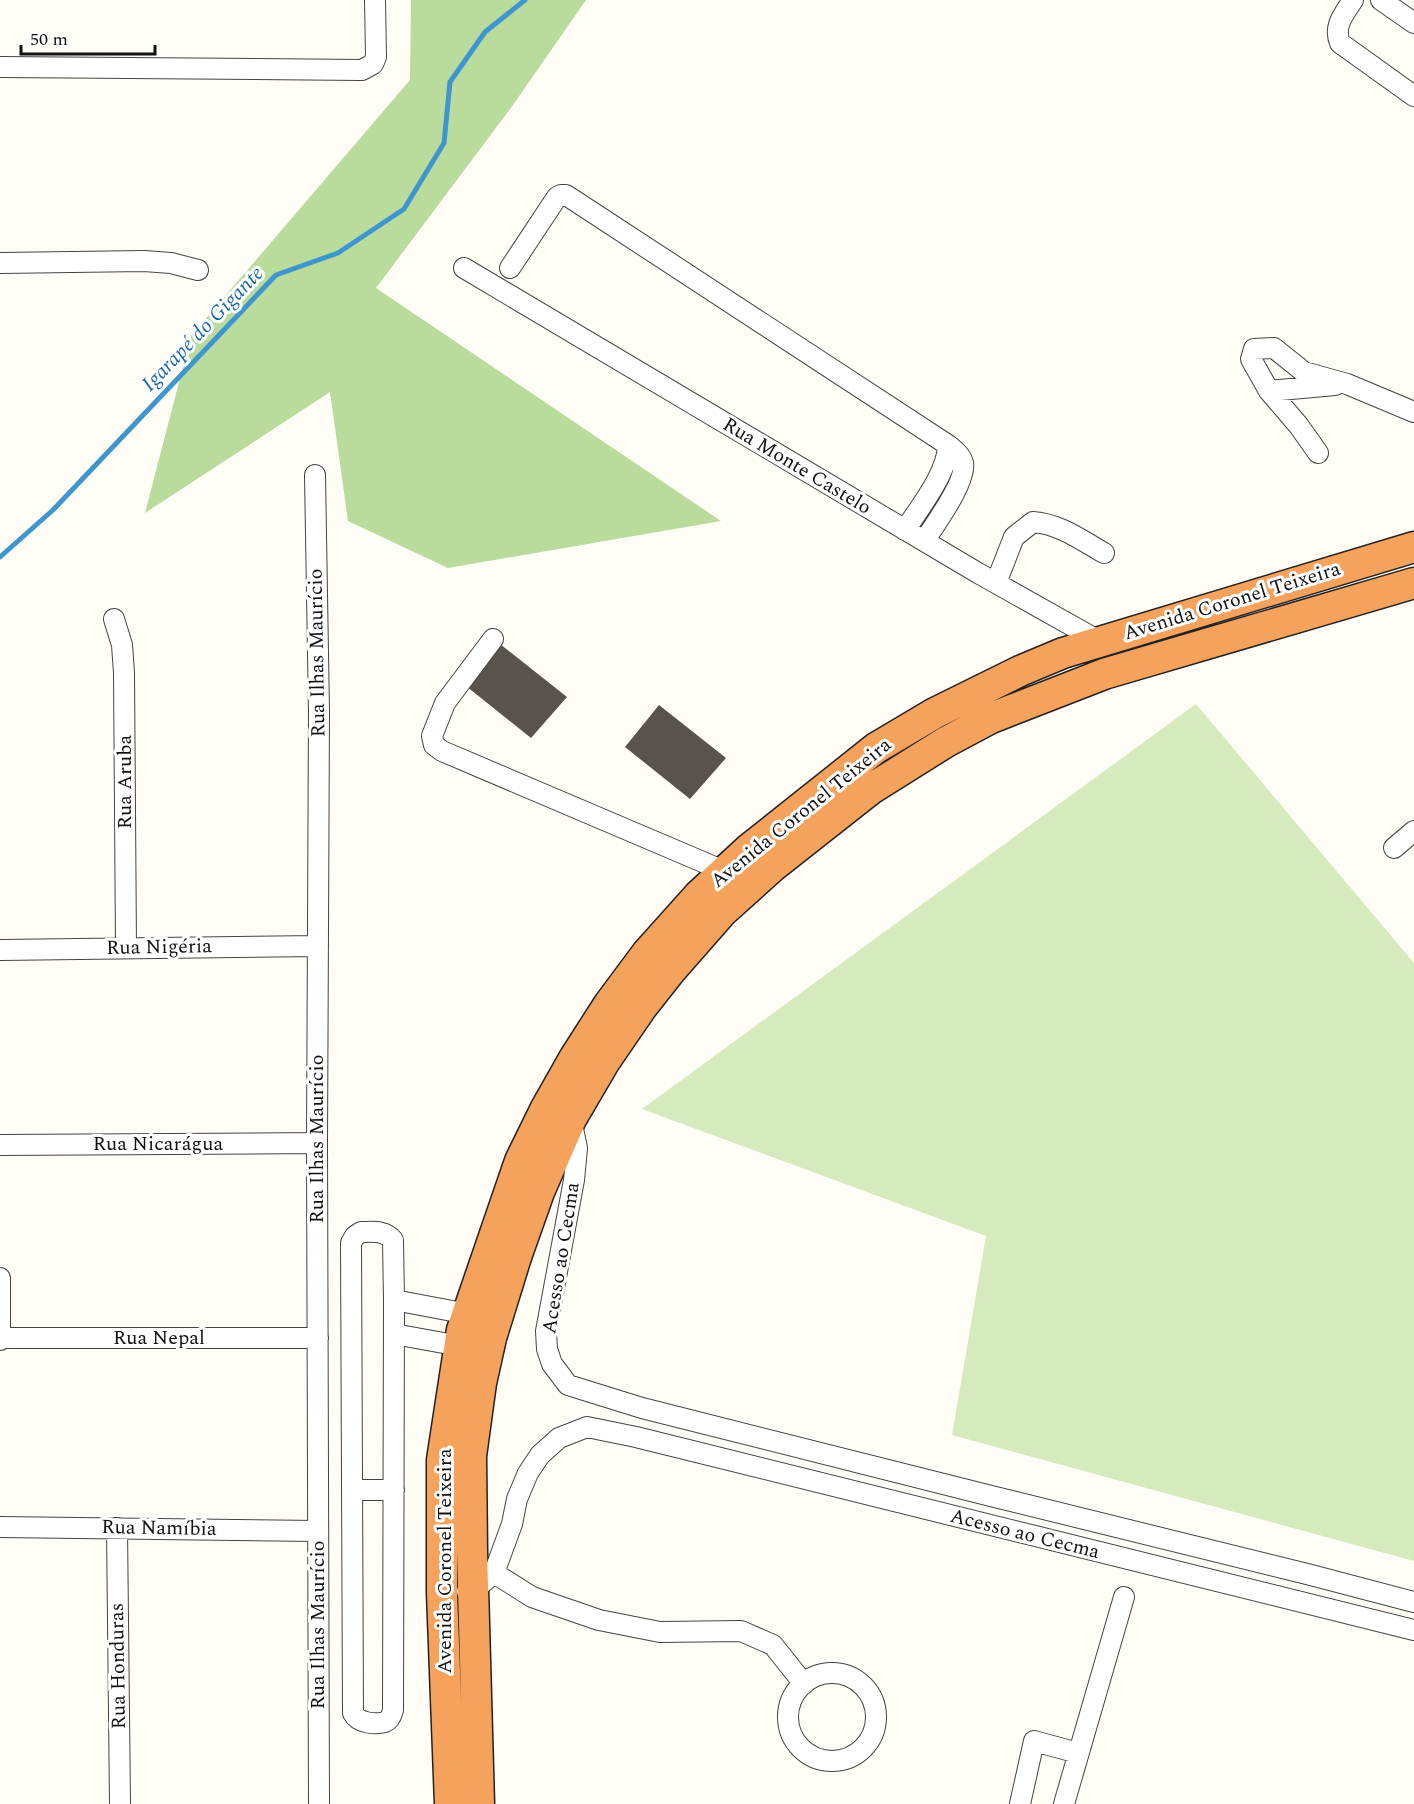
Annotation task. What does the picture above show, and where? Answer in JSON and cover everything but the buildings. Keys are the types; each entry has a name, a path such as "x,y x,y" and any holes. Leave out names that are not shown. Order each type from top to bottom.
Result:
{"highway":[{"name":"Avenida Coronel Teixeira","path":"450,1804 442,1593 442,1460 460,1346 468,1314 520,1161 575,1057 609,1004 647,953 699,895 749,849 876,748 935,712 1063,653 1414,547"},
{"name":"Avenida Coronel Teixeira","path":"479,1804 483,1582 471,1456 481,1383 491,1338 539,1192 571,1119 605,1061 642,1007 722,912 772,867 871,789 946,741 991,718 1095,677 1414,583"}],"street":[{"path":"0,68 362,70 373,64 376,57 375,0"},
{"path":"1353,0 1338,25 1337,35 1340,43 1414,96"},
{"path":"1381,0 1414,23"},
{"path":"510,268 557,197 566,195 948,445 963,460 964,470 961,482 924,541"},
{"path":"0,263 144,261 171,263 198,270"},
{"name":"Rua Monte Castelo","path":"464,268 905,530 1099,641"},
{"path":"1318,453 1299,426 1269,392 1251,359 1254,349 1274,348 1304,372 1347,384 1414,412"},
{"path":"1269,392 1347,384"},
{"path":"905,530 942,471 948,445"},
{"name":"Rua Ilhas Maurício","path":"315,475 319,712 317,1143 319,1804"},
{"path":"996,583 1014,537 1033,522 1047,523 1069,532 1104,553"},
{"name":"Rua Aruba","path":"114,619 122,645 124,673 126,947"},
{"path":"493,639 445,703 432,736 434,745 442,751 724,871"},
{"path":"1394,848 1414,831"},
{"name":"Rua Nigéria","path":"0,950 318,946"},
{"name":"Acesso ao Cecma","path":"571,1119 577,1148 574,1180 546,1331 547,1349 552,1364 568,1385 642,1408 1414,1602"},
{"name":"Rua Nicarágua","path":"0,1145 317,1143"},
{"path":"361,1232 382,1232 393,1240 394,1334 393,1710 390,1718 384,1722 363,1722 353,1713 351,1243 361,1232"},
{"path":"0,1278 0,1339"},
{"path":"394,1300 468,1314"},
{"path":"394,1334 460,1346"},
{"name":"Rua Nepal","path":"0,1339 318,1338"},
{"path":"636,1437 642,1408"},
{"name":"Acesso ao Cecma","path":"483,1582 512,1524 517,1499 528,1473 540,1455 559,1438 587,1427 636,1437 1414,1630"},
{"path":"353,1490 394,1490"},
{"name":"Rua Namíbia","path":"0,1527 318,1531"},
{"name":"Rua Honduras","path":"117,1528 120,1804"},
{"path":"442,1593 483,1582 599,1620 660,1632 741,1631 773,1645 804,1684"},
{"path":"1064,1804 1124,1597"},
{"path":"830,1673 843,1674 856,1680 867,1689 874,1702 875,1729 869,1742 859,1752 846,1759 831,1762 816,1758 804,1751 794,1739 789,1725 789,1710 795,1695 804,1684 816,1676 830,1673"},
{"path":"1020,1804 1034,1741 1078,1754"}],"green space":[{"path":"411,0 586,0 513,105 376,288 721,521 448,568 348,521 330,392 145,513 191,336 410,80"},
{"path":"1196,704 1414,963 1414,1561 952,1435 986,1236 642,1109"}],"waterway":[{"name":"Igarapé do Gigante","path":"0,557 53,510 276,275 338,253 404,209 444,143 450,82 485,32 525,0"}]}
